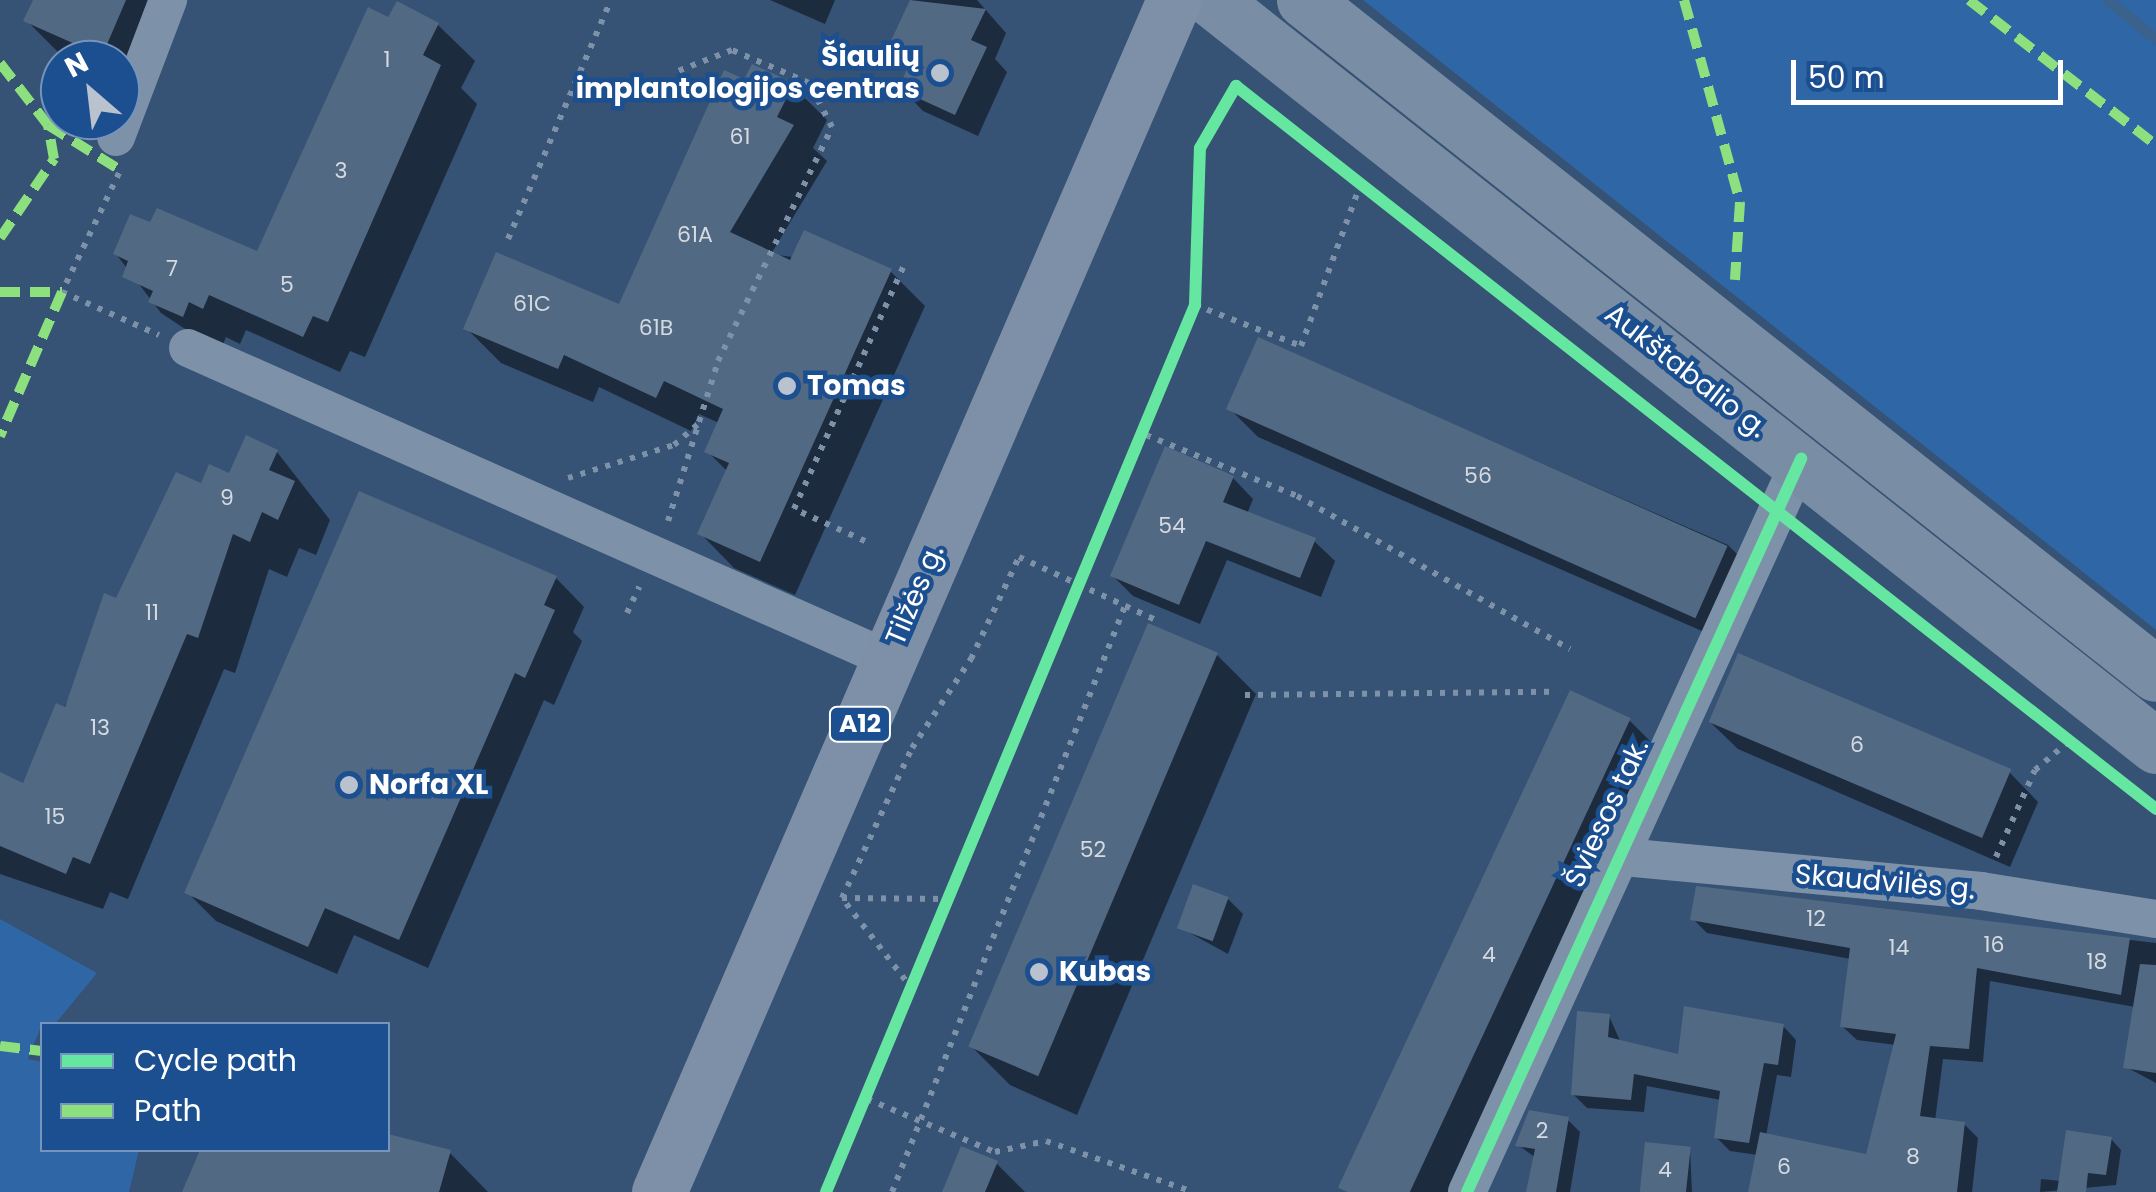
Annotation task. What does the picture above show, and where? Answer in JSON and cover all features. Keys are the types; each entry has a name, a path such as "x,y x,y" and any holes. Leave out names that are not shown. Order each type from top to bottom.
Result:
{"highway":[{"name":"Tilžės g.","path":"659,1192 1174,0"}],"main road":[{"name":"Aukštabalio g.","path":"1212,0 1390,144 1801,459 2156,746"},
{"name":"Aukštabalio g.","path":"1304,0 2156,674"}],"street":[{"path":"121,147 168,0"},
{"path":"188,348 888,658"},
{"name":"Šviesos tak.","path":"1467,1192 1613,856 1801,459"},
{"name":"Skaudvilės g.","path":"1613,856 1981,890 2156,919"}],"path":[{"path":"508,240 608,7"},
{"path":"627,613 654,555 702,421 718,360 832,127 809,83 732,50 678,71"},
{"path":"1195,305 1301,346 1358,182 1390,144"},
{"path":"121,147 62,292 188,348"},
{"path":"866,541 794,509 906,261"},
{"path":"537,502 560,480 674,446 702,421"},
{"path":"1146,434 1297,496 1570,649"},
{"path":"842,898 912,748 971,659 1019,558 1158,620"},
{"path":"892,1192 1125,606"},
{"path":"1245,695 1550,692"},
{"path":"1981,890 2035,770 2068,742"},
{"path":"842,898 950,899"},
{"path":"842,898 912,990"},
{"path":"867,1099 996,1152 1046,1142 1113,1158 1194,1192"}],"shaded area":[{"path":"1363,0 2156,0 2156,630"},
{"path":"0,919 97,973 57,1022 40,1022 28,1059 40,1062 40,1152 139,1152 129,1192 0,1192"}],"building":[{"path":"33,0 126,0 109,40 66,40 23,21"},
{"name":"Šiaulių implantologijos centras","path":"910,0 986,9 971,40 987,47 955,115 898,89 913,56 889,45"},
{"path":"397,1 439,23 423,55 441,65 328,322 313,316 303,337 209,295 203,309 189,302 183,317 148,302 153,291 122,277 128,261 113,254 130,214 150,222 157,208 257,251 368,7 388,17"},
{"path":"752,64 794,83 777,117 794,125 730,232 790,260 804,230 892,269 760,562 697,534 729,463 704,452 723,409 664,381 656,398 564,355 558,369 463,329 496,252 619,304 724,70 744,79"},
{"path":"1258,337 1728,546 1695,618 1226,409"},
{"path":"246,435 278,450 269,470 295,481 278,520 262,512 250,542 233,534 198,638 187,634 90,864 73,857 66,874 0,846 0,772 23,783 56,703 65,707 104,593 116,598 176,472 201,483 209,464 229,473"},
{"path":"1165,446 1234,476 1223,502 1316,538 1300,578 1206,541 1179,605 1110,576"},
{"name":"Norfa XL","path":"359,491 557,576 544,605 555,610 525,678 515,673 399,940 325,908 308,947 184,893"},
{"path":"1148,623 1218,653 1038,1076 968,1046"},
{"path":"1738,653 2011,769 1982,838 1709,722"},
{"path":"1570,690 1631,718 1410,1192 1347,1192 1338,1188"},
{"path":"1193,884 1229,897 1213,941 1177,928"},
{"path":"1696,886 2130,938 2121,995 1977,968 1969,1049 1930,1046 1920,1116 1965,1122 1957,1192 1748,1192 1760,1132 1866,1154 1896,1034 1840,1027 1850,948 1690,920"},
{"path":"2140,964 2156,965 2156,1073 2123,1068"},
{"path":"1684,1006 1784,1024 1778,1065 1764,1063 1749,1143 1714,1138 1720,1091 1634,1074 1631,1100 1571,1095 1577,1011 1610,1014 1608,1037 1678,1054"},
{"path":"1529,1110 1569,1117 1556,1192 1526,1192 1535,1149 1515,1146"},
{"path":"2066,1130 2112,1137 2106,1175 2088,1173 2086,1192 2057,1192"},
{"path":"390,1135 451,1150 439,1192 182,1192 199,1152 390,1152"},
{"path":"1645,1142 1691,1147 1686,1192 1640,1192"},
{"path":"961,1146 998,1161 985,1192 942,1192"}],"waterway":[{"path":"2108,0 2156,39"}],"marked path":[{"path":"1684,0 1740,202 1735,280"},
{"path":"1969,0 2156,145"},
{"path":"0,63 48,125 120,170"},
{"path":"0,238 54,159 51,140"},
{"path":"0,292 62,292 0,436"},
{"path":"0,1046 40,1051"}],"cycle path":[{"path":"826,1192 1195,305 1200,148 1236,86 2156,809"},
{"path":"1467,1192 1801,459"}],"place":[{"name":"Šiaulių implantologijos centras","path":"940,73"},
{"name":"Tomas","path":"787,386"},
{"name":"Norfa XL","path":"349,785"},
{"name":"Kubas","path":"1039,972"}]}
